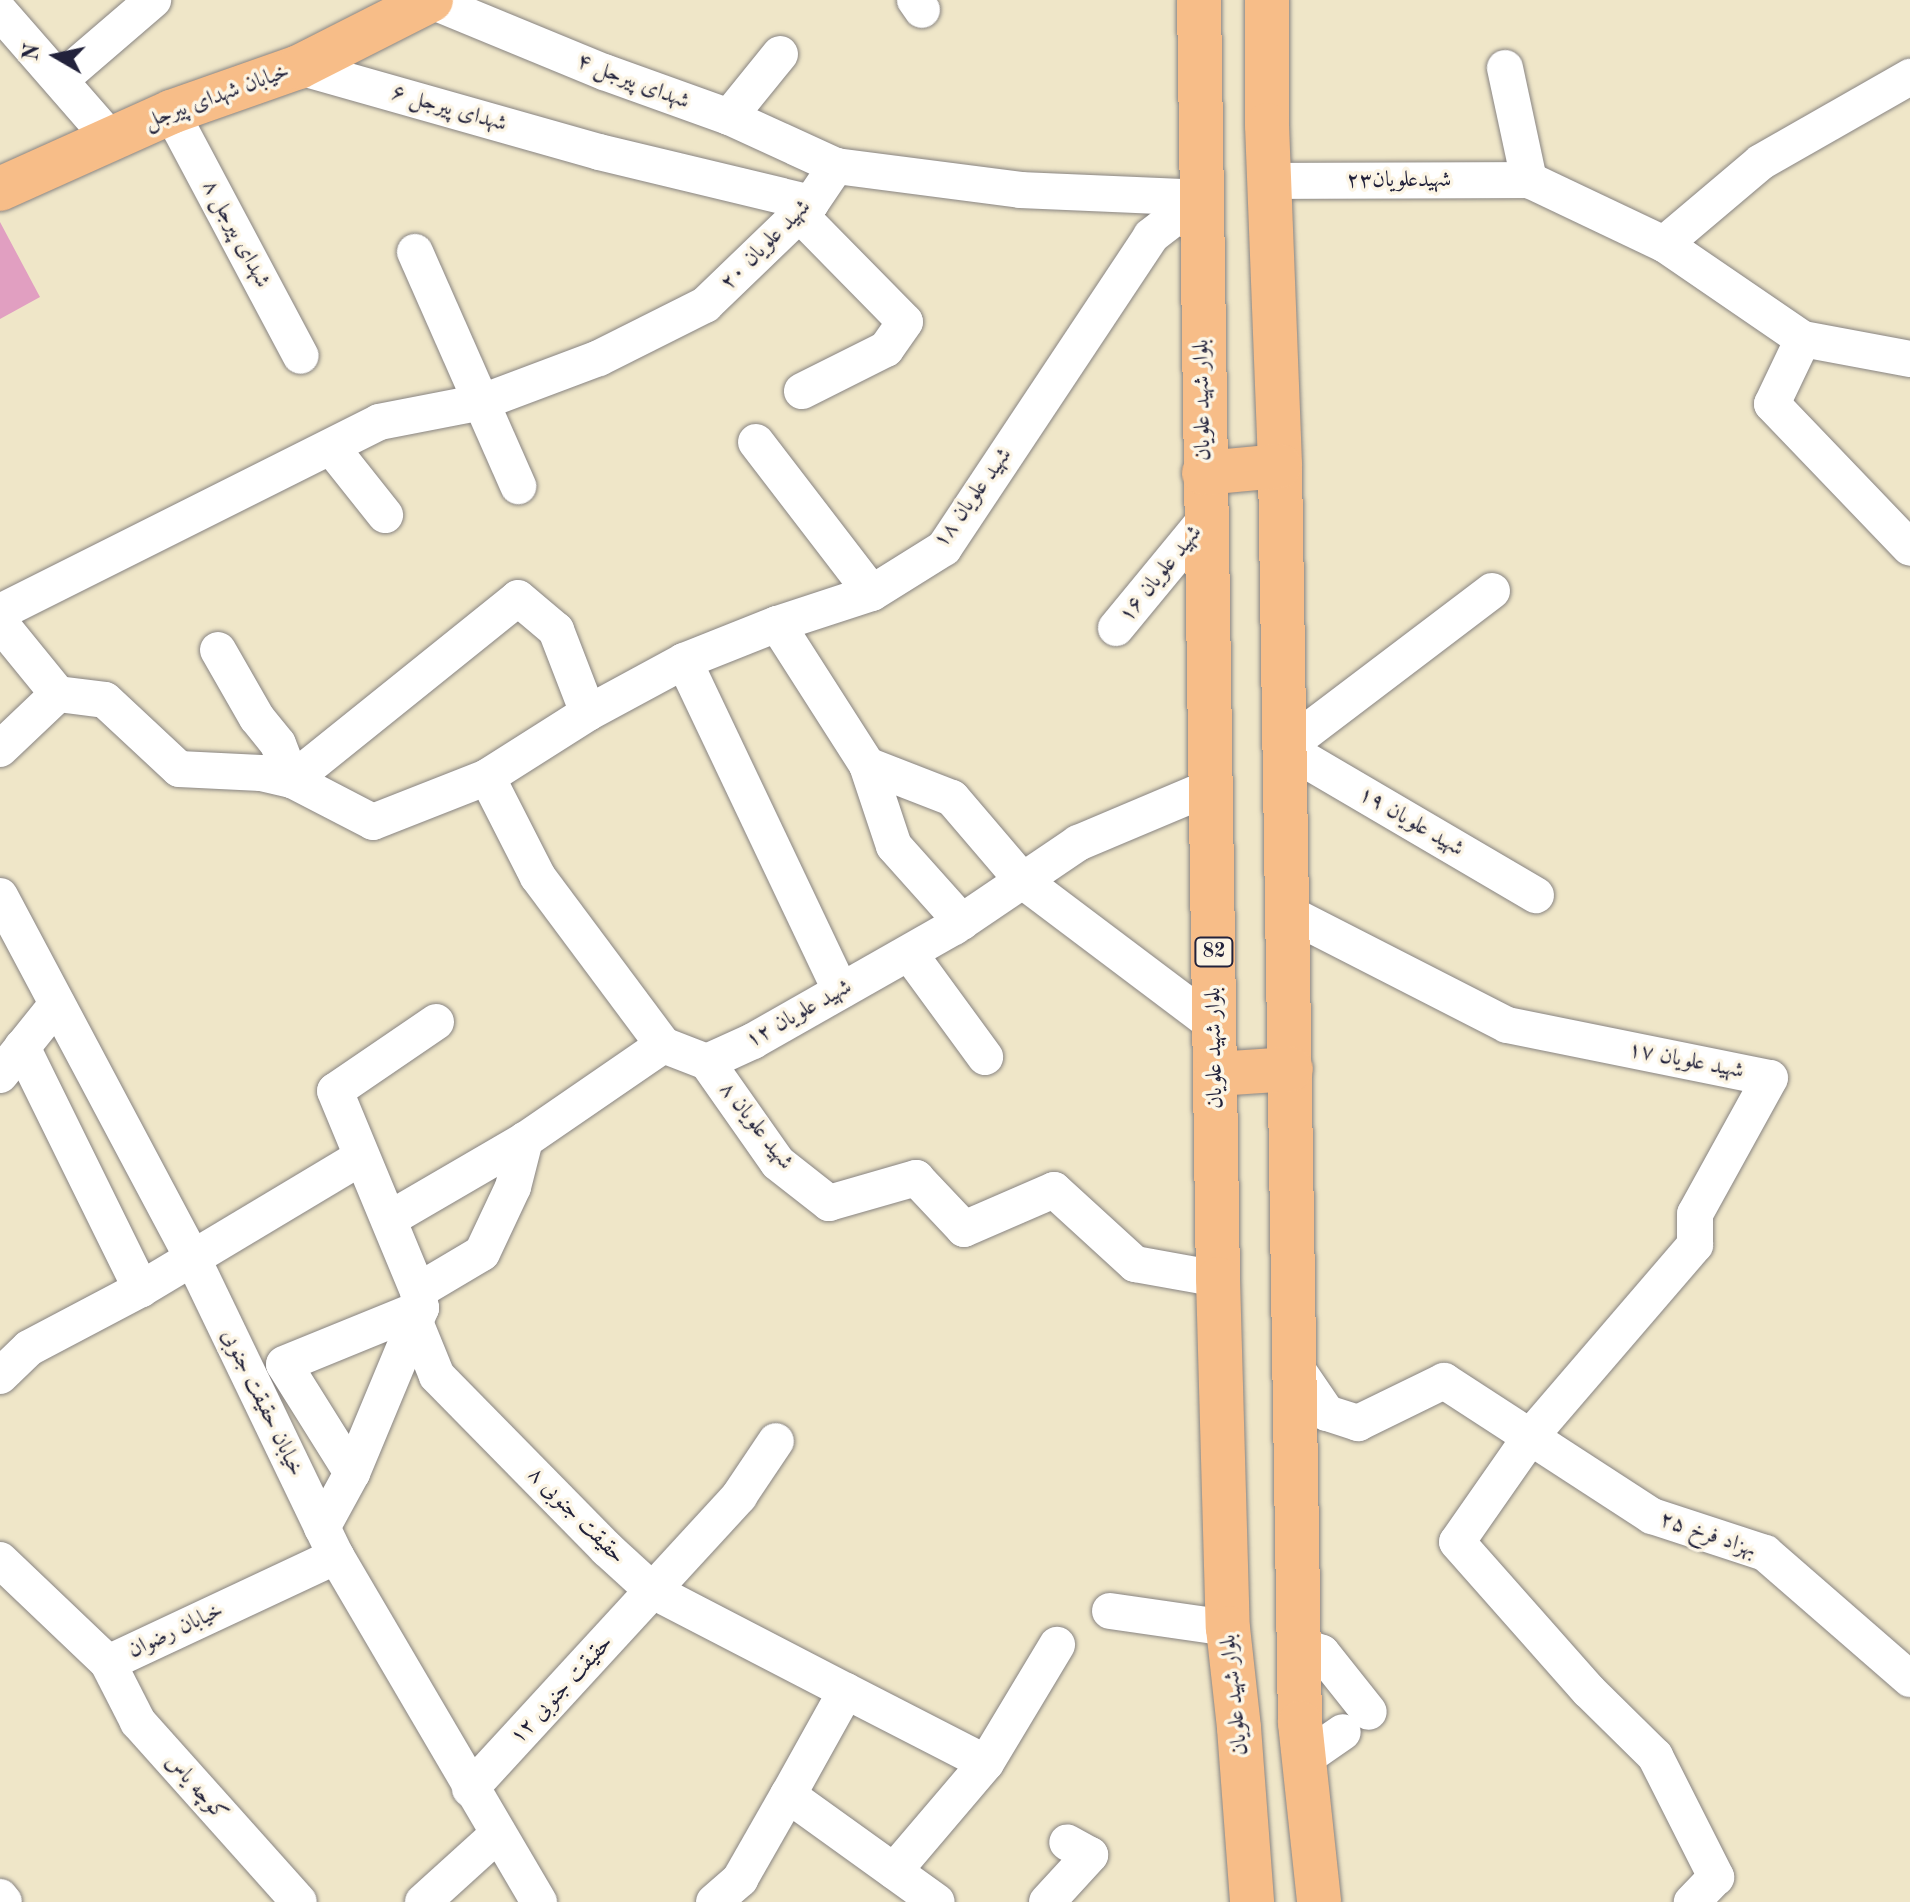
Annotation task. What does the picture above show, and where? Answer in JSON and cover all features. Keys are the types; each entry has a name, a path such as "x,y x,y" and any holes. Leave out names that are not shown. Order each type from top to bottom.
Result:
{"main road":[{"name":"خیابان شهدای پیرجل","path":"0,189 171,112 299,67 430,0"},
{"name":"بلوار شهید علویان","path":"1199,0 1218,1279 1228,1628 1252,1902"},
{"path":"1267,0 1269,181 1280,466 1299,1645 1304,1759 1319,1902"},
{"path":"1204,473 1280,466"},
{"path":"1216,1074 1291,1069"}],"street":[{"path":"60,80 153,0"},
{"name":"شهدای پیرجل ۴","path":"430,0 604,72 729,117 836,166"},
{"path":"0,12 110,138"},
{"path":"729,117 780,54"},
{"name":"شهدای پیرجل ۶","path":"299,67 805,208"},
{"path":"1505,68 1529,180 1664,244 1803,339 1910,359"},
{"path":"1664,244 1761,162 1910,77"},
{"name":"شهدای پیرجل ۸","path":"171,112 301,356"},
{"path":"836,166 1020,190 1200,198"},
{"name":"شهید علویان ۲۰","path":"0,612 379,422 482,402 599,358 705,305 805,208 836,166"},
{"name":"شهیدعلویان۲۳","path":"1269,181 1529,180"},
{"name":"شهید علویان ۱۸","path":"58,694 105,700 179,769 261,773 292,780 373,822 487,777 588,713 684,661 777,624 872,593 944,548 1151,236 1200,198"},
{"path":"802,391 886,349 905,322 805,208"},
{"path":"415,252 518,486"},
{"path":"1803,339 1772,404 1910,548"},
{"path":"756,442 872,593"},
{"path":"331,447 385,515"},
{"name":"شهید علویان ۱۶","path":"1116,628 1206,519"},
{"path":"1285,748 1492,591"},
{"path":"218,650 257,718 278,744 292,780 518,598 556,630 588,713"},
{"path":"0,623 58,694 0,749"},
{"path":"777,624 867,765 894,846 962,922"},
{"path":"684,661 841,991"},
{"name":"شهید علویان ۱۹","path":"1285,748 1536,895"},
{"path":"867,765 952,798 1023,881 1214,1025"},
{"path":"487,777 538,877 663,1045 707,1062"},
{"name":"شهید علویان ۱۲","path":"707,1062 753,1041 962,922 1078,843 1213,786"},
{"name":"خیابان حقیقت جنوبی","path":"0,896 192,1257 329,1542 470,1789 539,1902"},
{"name":"شهید علویان ۱۷","path":"1288,913 1507,1025 1770,1078 1695,1214 1695,1245 1531,1436"},
{"path":"909,953 985,1057"},
{"path":"0,1075 57,1004"},
{"name":"حقیقت جنوبی ۸","path":"436,1022 335,1091 360,1158 391,1218 437,1376 607,1549 653,1591 986,1763"},
{"path":"391,1218 525,1140 663,1045"},
{"path":"22,1047 141,1289"},
{"name":"شهید علویان ۸","path":"707,1062 778,1163 829,1203 916,1178 964,1229 1054,1190 1135,1264 1218,1279"},
{"path":"352,1473 284,1364 418,1307 482,1253 513,1187 525,1140"},
{"path":"0,1376 29,1348 141,1289 360,1158"},
{"path":"329,1542 352,1473 418,1307"},
{"name":"بهزاد فرخ ۲۵","path":"1295,1366 1327,1413 1358,1423 1444,1381 1652,1516 1765,1553 1910,1679"},
{"path":"1531,1436 1457,1542 1589,1691 1655,1756 1716,1877 1692,1902"},
{"name":"حقیقت جنوبی ۱۲","path":"470,1789 739,1496 776,1441"},
{"name":"خیابان رضوان","path":"0,1560 108,1663 329,1542"},
{"path":"1110,1611 1228,1628"},
{"path":"894,1871 986,1763 1057,1645"},
{"path":"1299,1645 1322,1653 1356,1722 1304,1759"},
{"name":"کوچه یاس","path":"108,1663 138,1722 299,1902"},
{"path":"714,1902 740,1879 846,1691"},
{"path":"788,1795 937,1902"},
{"path":"423,1902 497,1835"},
{"path":"1047,1902 1090,1855 1067,1842"},
{"path":"0,1897 4,1902"}],"building":[{"path":"0,222 40,297 0,319"}]}
